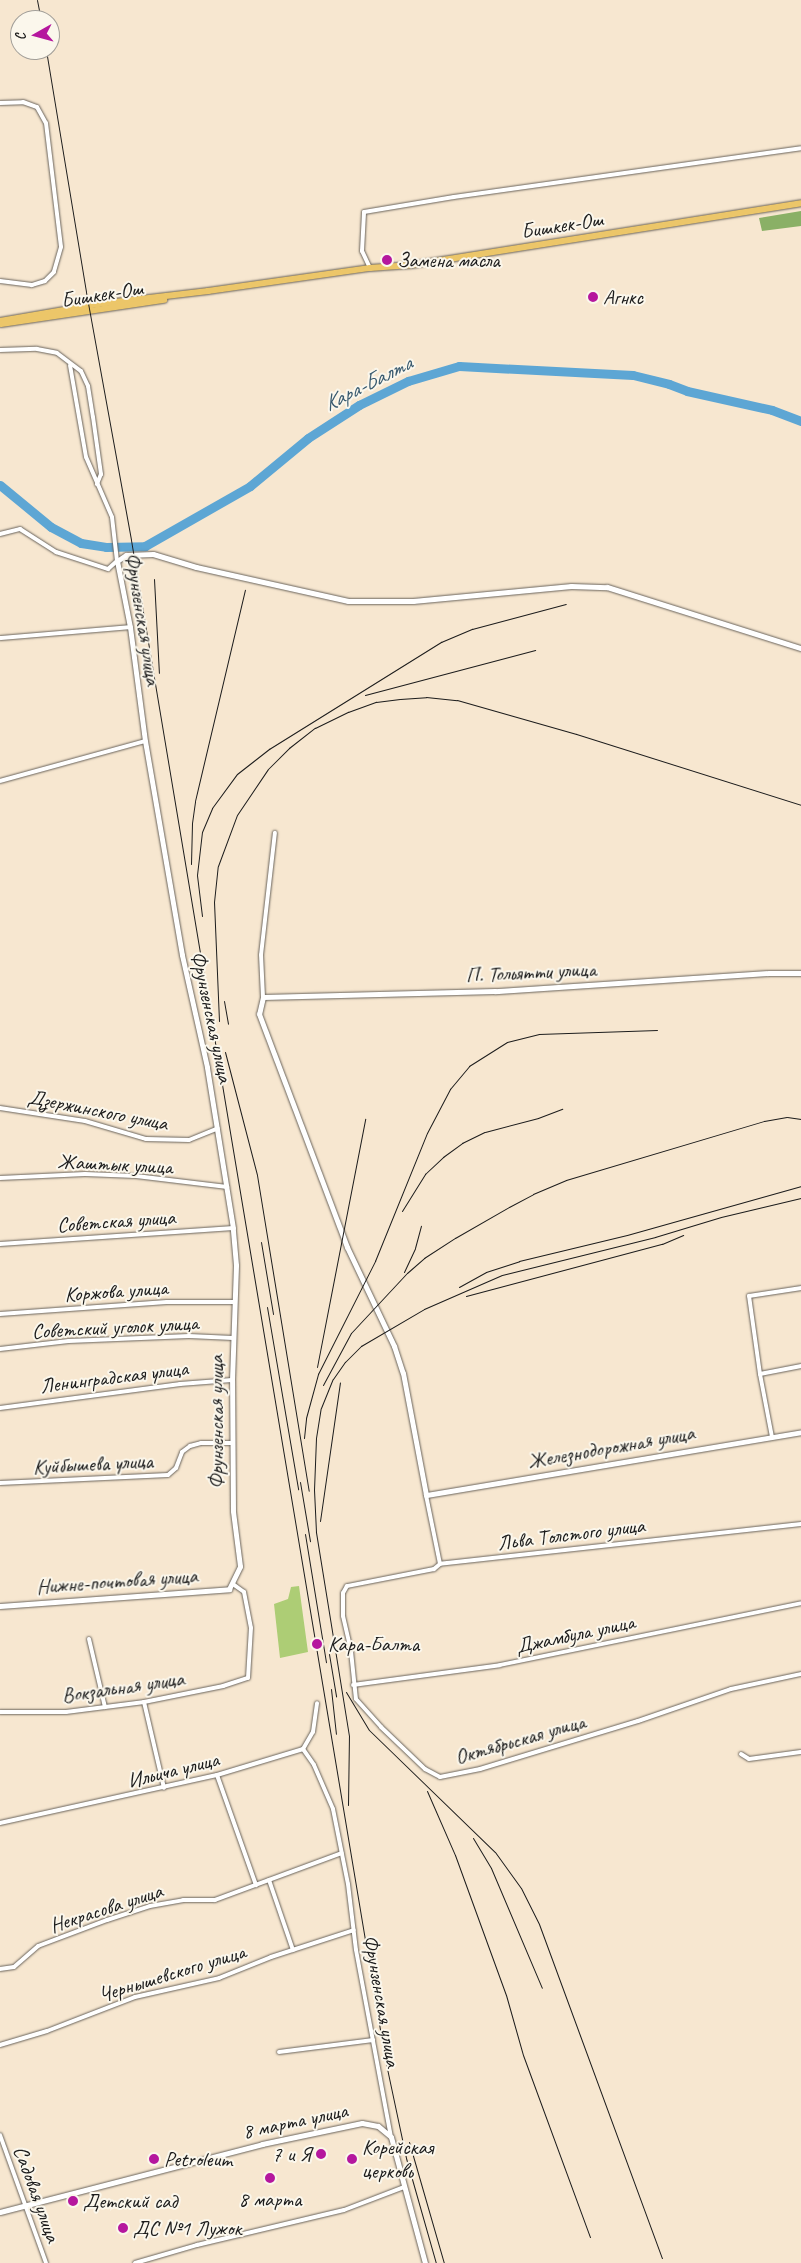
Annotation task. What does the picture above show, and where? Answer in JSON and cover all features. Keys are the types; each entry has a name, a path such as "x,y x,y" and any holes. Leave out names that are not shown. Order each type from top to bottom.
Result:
{"highway":[{"name":"Бишкек-Ош","path":"0,323 102,311 208,291 370,268 412,265 801,203"}],"street":[{"path":"0,103 23,102 37,107 46,123 61,247 54,272 46,281 32,285 0,281"},
{"path":"370,268 362,251 364,212 454,197 801,148"},
{"path":"0,350 37,350 57,353 70,365 77,366 88,386 101,474 97,484"},
{"name":"Фрунзенская улица","path":"70,365 86,457 112,517 117,561 130,627 145,741 182,955 218,1128 228,1187 236,1264 232,1443 233,1512 240,1566 233,1584"},
{"path":"0,534 20,529 56,552 108,569 126,555 153,554 196,567 348,601 413,601 571,586 607,587 801,648"},
{"path":"0,638 130,627"},
{"path":"0,781 145,741"},
{"path":"275,833 260,955 263,997 259,1014 264,1032 347,1247 394,1346 400,1364 440,1564"},
{"name":"П. Тольятти улица","path":"263,997 495,991 769,973 801,973"},
{"name":"Дзержинского улица","path":"0,1108 86,1121 146,1139 189,1140 218,1128"},
{"name":"Жаштык улица","path":"0,1178 84,1174 127,1176 228,1187"},
{"name":"Советская улица","path":"0,1244 233,1228"},
{"path":"772,1437 760,1374 749,1296 801,1288"},
{"name":"Коржова улица","path":"0,1314 167,1302 234,1302"},
{"name":"Советский уголок улица","path":"0,1349 69,1341 189,1336 233,1338"},
{"path":"760,1374 801,1366"},
{"name":"Ленинградская улица","path":"0,1408 180,1384 232,1380"},
{"name":"Железнодорожная улица","path":"426,1495 801,1432"},
{"name":"Куйбышева улица","path":"0,1483 168,1474 176,1468 182,1452 190,1446 201,1443 232,1443"},
{"name":"Льва Толстого улица","path":"347,1586 434,1569 440,1564 801,1524"},
{"name":"Нижне-почтовая улица","path":"0,1606 229,1589 233,1584"},
{"name":"Вокзальная улица","path":"0,1712 66,1712 144,1702 223,1686 248,1678 250,1628 244,1592 233,1584"},
{"name":"Октябрьская улица","path":"347,1586 344,1593 343,1616 351,1651 356,1699 361,1707 425,1769 440,1777 480,1769 638,1721 731,1689 801,1674"},
{"name":"Джамбула улица","path":"354,1685 500,1666 801,1603"},
{"path":"89,1639 105,1707"},
{"path":"144,1702 164,1788"},
{"path":"303,1749 313,1732 317,1703"},
{"name":"Фрунзенская улица","path":"303,1749 314,1765 334,1809 391,2137 425,2263"},
{"name":"Ильича улица","path":"0,1823 164,1788 217,1775 303,1749"},
{"path":"740,1754 749,1760 801,1752"},
{"path":"217,1775 256,1884"},
{"name":"Некрасова улица","path":"0,1969 14,1967 38,1946 115,1917 150,1906 183,1900 215,1900 342,1853"},
{"path":"269,1880 293,1950"},
{"name":"Чернышевского улица","path":"0,2045 47,2031 135,1997 219,1978 293,1950 354,1930"},
{"path":"280,2052 373,2040"},
{"name":"8 марта улица","path":"0,2212 262,2144 362,2123 378,2126 391,2137"},
{"name":"Садовая улица","path":"0,2135 27,2205 46,2263"},
{"path":"135,2263 197,2244 344,2210 404,2187"}],"green space":[{"path":"801,211 801,226 762,231 759,218"},
{"path":"299,1586 308,1652 280,1658 274,1604 288,1599 291,1587"}],"waterway":[{"name":"Кара-Балта","path":"0,485 51,527 81,543 106,547 145,546 250,486 308,438 359,405 408,381 459,366 633,375 669,384 687,391 772,410 801,421"}],"railway":[{"path":"37,0 39,10"},
{"path":"48,60 86,292 131,540 385,2059 406,2158 436,2263"},
{"path":"154,579 159,673"},
{"path":"191,864 192,823 195,801 245,590"},
{"path":"202,916 197,875 202,832 212,808 237,774 269,749 441,642 472,629 566,604"},
{"path":"365,695 535,650"},
{"path":"219,1021 214,902 218,866 237,815 268,769 289,748 315,728 348,712 376,702 400,699 426,697 457,700 576,734 801,805"},
{"path":"224,1001 228,1024"},
{"path":"304,1438 306,1418 318,1374 375,1261 427,1133 450,1089 469,1066 507,1042 539,1034 657,1030"},
{"path":"225,1052 257,1175 309,1491"},
{"path":"402,1211 425,1174 462,1143 485,1132 538,1118 562,1109"},
{"path":"323,1385 351,1333 407,1273 424,1258 509,1207 566,1180 764,1121 787,1117 801,1119"},
{"path":"317,1367 365,1119"},
{"path":"459,1287 486,1272 519,1261 627,1235 801,1186"},
{"path":"348,1805 349,1736 316,1532 314,1490 316,1438 321,1408 333,1379 345,1362 361,1346 424,1309 502,1275 655,1237 721,1217 801,1198"},
{"path":"404,1272 415,1248 421,1226"},
{"path":"466,1296 662,1244 683,1235"},
{"path":"261,1242 273,1314"},
{"path":"267,1307 298,1489"},
{"path":"320,1521 340,1382"},
{"path":"300,1482 310,1541"},
{"path":"305,1534 326,1662"},
{"path":"329,1654 336,1696"},
{"path":"331,1689 336,1734"},
{"path":"346,1692 369,1730 495,1852 521,1888 539,1924 662,2258"},
{"path":"427,1791 455,1855 506,1995 523,2055 590,2237"},
{"path":"473,1838 491,1868 542,1988"},
{"path":"409,2142 444,2263"}],"place":[{"name":"Замена масла","path":"387,260"},
{"name":"Агнкс","path":"593,297"},
{"name":"Кара-Балта","path":"317,1644"},
{"name":"7 и Я","path":"321,2154"},
{"name":"Petroleum","path":"154,2159"},
{"name":"Корейская церковь","path":"352,2159"},
{"name":"8 марта","path":"270,2178"},
{"name":"Детский сад","path":"73,2201"},
{"name":"ДС №1 Лужок","path":"123,2228"}]}
